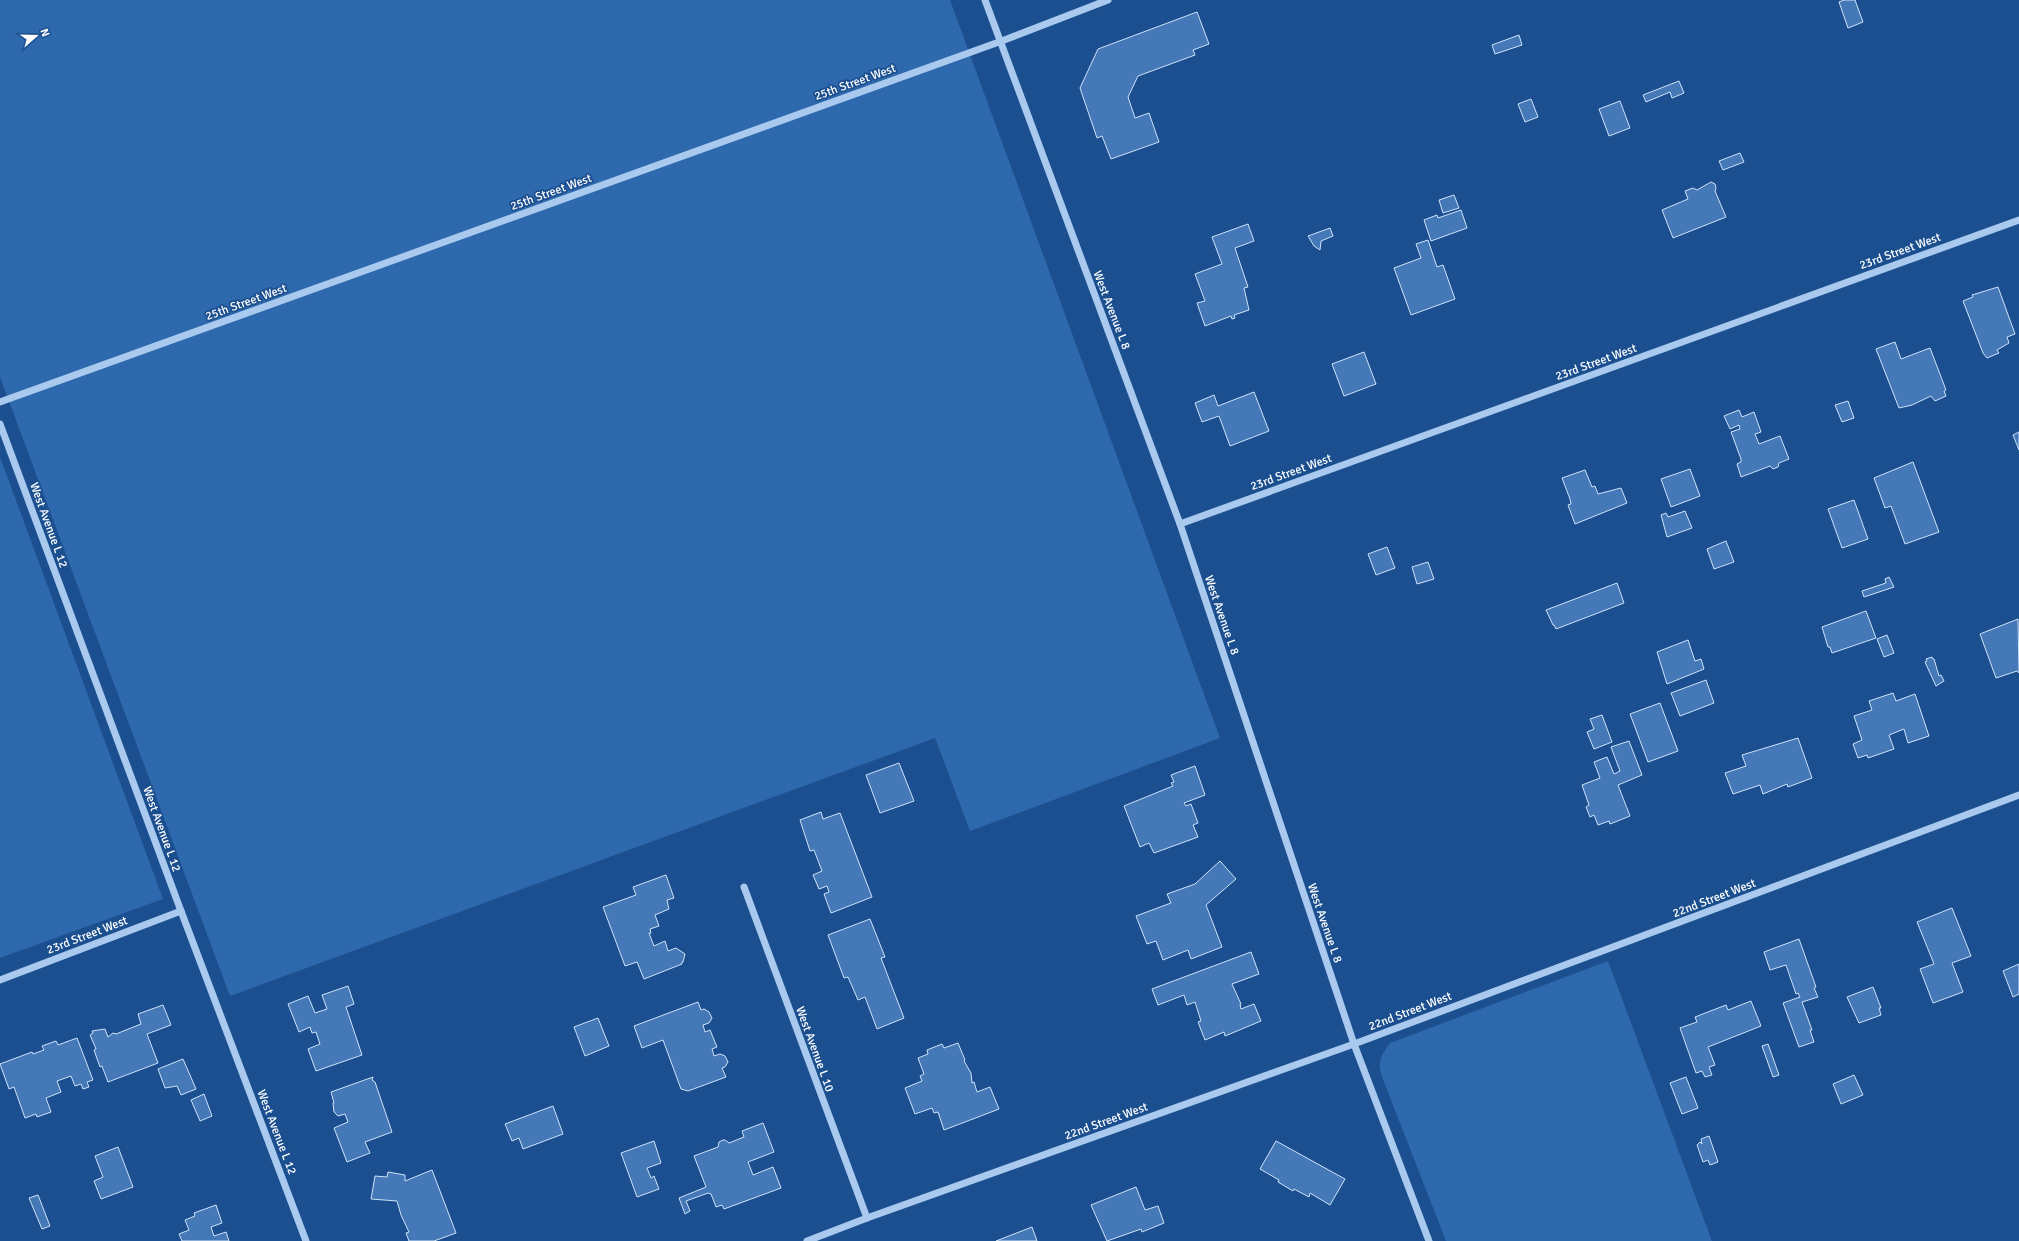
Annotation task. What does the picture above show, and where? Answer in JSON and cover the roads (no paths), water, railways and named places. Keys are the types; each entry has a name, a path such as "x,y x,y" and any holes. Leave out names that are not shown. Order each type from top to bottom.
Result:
{"street":[{"name":"West Avenue L 8","path":"985,0 999,42 1180,524 1354,1044 1429,1241"},
{"name":"25th Street West","path":"0,402 999,42 1108,0"},
{"name":"23rd Street West","path":"1180,524 2019,220"},
{"name":"West Avenue L 12","path":"0,424 181,911 306,1241"},
{"name":"22nd Street West","path":"806,1241 866,1218 1354,1044 2019,795"},
{"name":"West Avenue L 10","path":"744,887 866,1218"},
{"name":"23rd Street West","path":"0,980 181,911"}]}
